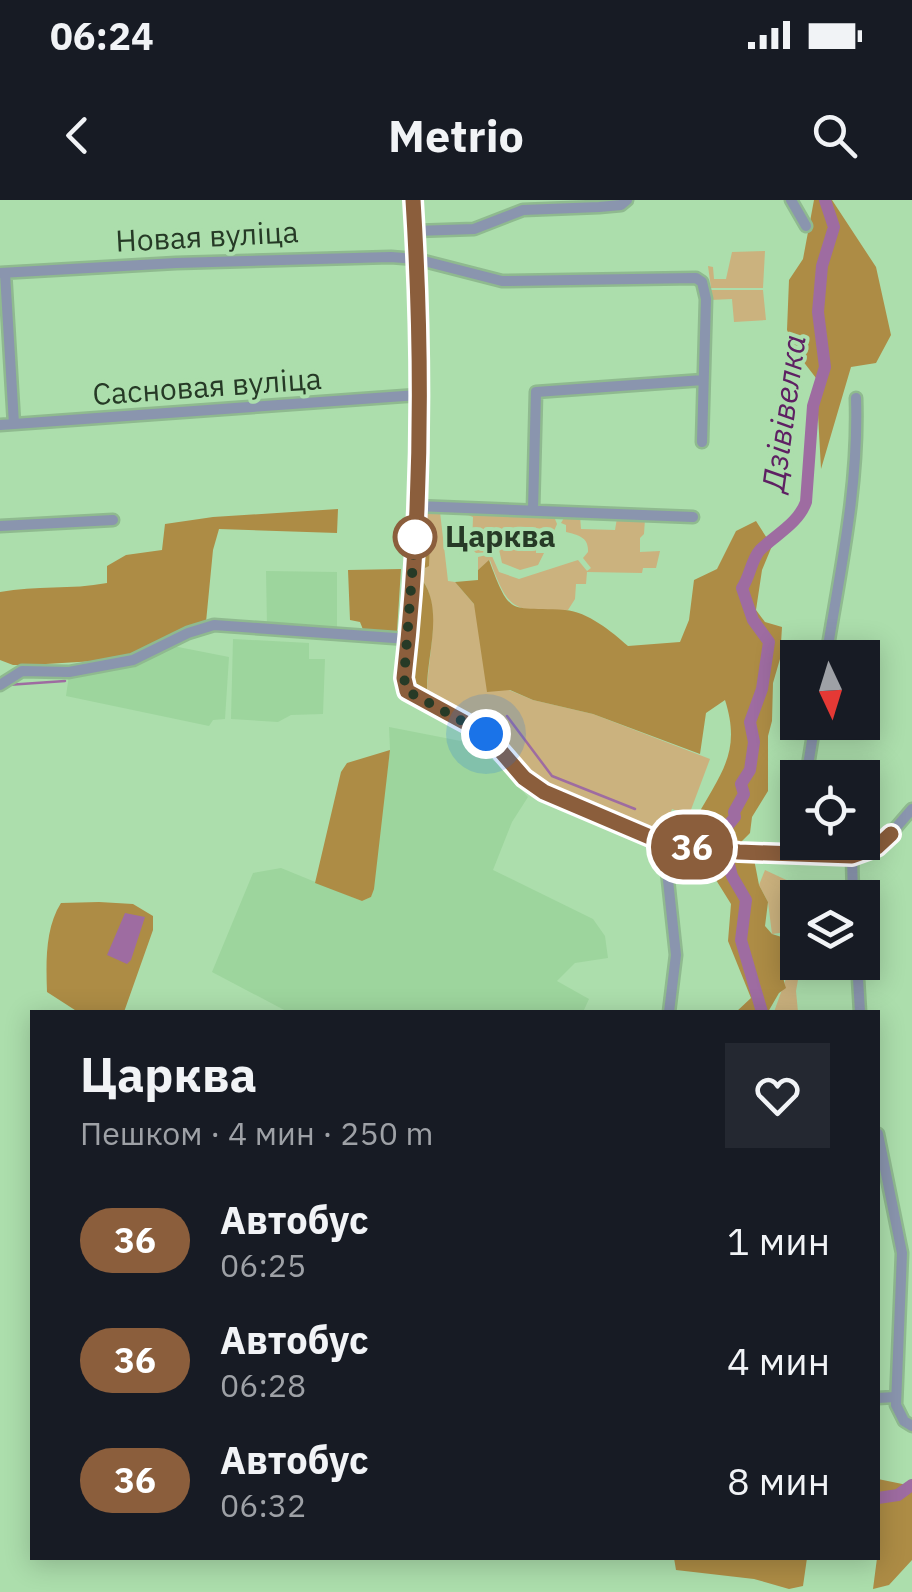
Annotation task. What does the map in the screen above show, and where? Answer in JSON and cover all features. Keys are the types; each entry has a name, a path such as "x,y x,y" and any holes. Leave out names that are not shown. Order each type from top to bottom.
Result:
{"street":[{"path":"413,200 418,396 416,506 404,678 407,691 474,725 497,743 524,778 544,792 664,843 780,853"},
{"path":"415,231 474,229 523,210 600,207 628,200"},
{"path":"791,200 806,226"},
{"name":"Новая вуліца","path":"2,273 336,257 416,258 502,281 696,278 702,282 706,299 703,380"},
{"path":"2,273 14,424"},
{"path":"533,510 536,392 703,380 702,442"},
{"name":"Сасновая вуліца","path":"0,425 418,396"},
{"path":"829,640 849,531 857,441 856,398"},
{"path":"416,506 693,517"},
{"path":"0,526 113,520"},
{"path":"0,685 22,672 70,672 132,660 188,633 214,626 408,639"},
{"path":"880,844 912,808"},
{"path":"664,843 676,941 669,1010"},
{"path":"858,980 860,1010"},
{"path":"880,1144 902,1253 895,1397 900,1415 912,1426"},
{"path":"880,1398 895,1397"}],"shaded area":[{"path":"814,200 832,200 876,267 891,335 876,363 851,367 821,469 816,378 799,356 787,330 789,280 803,259"},
{"path":"765,251 763,288 711,288 708,266 713,267 714,279 726,279 732,252"},
{"path":"710,290 763,290 766,320 734,322 732,299 710,300"},
{"path":"338,509 337,533 219,529 213,550 206,622 128,659 29,665 0,660 0,592 107,583 107,566 126,555 162,550 165,524"},
{"path":"424,511 440,512 448,581 455,582 474,604 509,690 533,700 593,714 710,759 689,815 672,809 663,834 546,787 525,771 489,728 427,697 433,621 423,581 430,540 421,533"},
{"path":"470,512 553,514 557,524 554,531 506,529 494,541 491,552 476,553 472,549"},
{"path":"567,513 580,516 581,529 615,530 617,518 645,519 640,552 660,551 656,568 643,568 642,573 587,572 586,584 576,584 575,599 568,610 550,611 524,609 508,599 490,560 478,570 478,557 491,554 499,572 519,579 578,560 587,571 591,568 583,558 588,552 587,543 566,532 566,525 561,523"},
{"path":"756,521 772,546 762,570 756,610 765,622 782,627 768,736 768,791 752,817 750,833 740,843 695,820 730,749 730,718 725,700 706,713 700,754 593,714 533,700 510,690 487,692 474,604 455,582 478,580 478,570 489,560 502,592 514,606 582,614 628,646 680,642 689,620 694,580 717,569 736,531"},
{"path":"515,531 533,534 543,542 545,546 536,548 536,553 544,553 538,565 520,570 502,563 498,545"},
{"path":"421,533 430,540 429,566 423,581 433,621 427,692 408,677 416,540"},
{"path":"401,569 397,631 364,632 360,622 350,620 348,570"},
{"path":"266,571 337,572 337,629 267,626"},
{"path":"233,639 309,643 309,659 325,659 323,714 291,715 278,722 231,719"},
{"path":"173,646 229,657 225,719 213,720 209,726 66,696 69,675 134,665"},
{"path":"389,727 471,743 499,765 528,797 512,822 493,870 593,919 605,936 608,958 575,963 557,981 589,999 584,1010 284,1010 212,972 253,873 281,868 362,901 371,897 390,750"},
{"path":"390,750 374,889 371,897 362,901 315,883 341,772 347,763"},
{"path":"703,859 754,859 759,885 768,902 765,926 780,936 780,980 784,980 786,988 769,1010 738,1010 751,998 728,941 731,904"},
{"path":"765,870 786,880 780,880 780,933 772,934 768,902 759,885"},
{"path":"61,903 133,904 153,916 153,930 125,1010 75,1010 47,992 49,934"},
{"path":"125,913 145,917 127,964 107,955"},
{"path":"785,980 798,980 798,1010 775,1010"},
{"path":"880,1479 912,1486 912,1560 889,1585 873,1589 877,1560 880,1560"},
{"path":"674,1560 807,1560 803,1586 789,1589 754,1579 676,1570"}],"waterway":[{"name":"Дзівівелка","path":"761,1010 741,940 746,900 732,876 721,834 735,817 744,794 741,784 750,770 754,742 750,722 762,689 769,642 753,620 742,588 757,554 792,523 806,502 813,406 825,367 818,312 822,266 834,227 825,200"},
{"path":"7,685 65,681"},
{"path":"507,716 552,776 635,809"},
{"name":"Дзівівелка","path":"880,1498 898,1495 912,1485"}],"bus line":[{"name":"36","path":"413,200 418,456 404,678 407,691 486,734 533,786 664,843 712,850 833,857 866,853 891,834"}],"place":[{"name":"Царква","path":"415,537"}],"route":[{"path":"415,537 404,678 407,691 486,734"}]}
